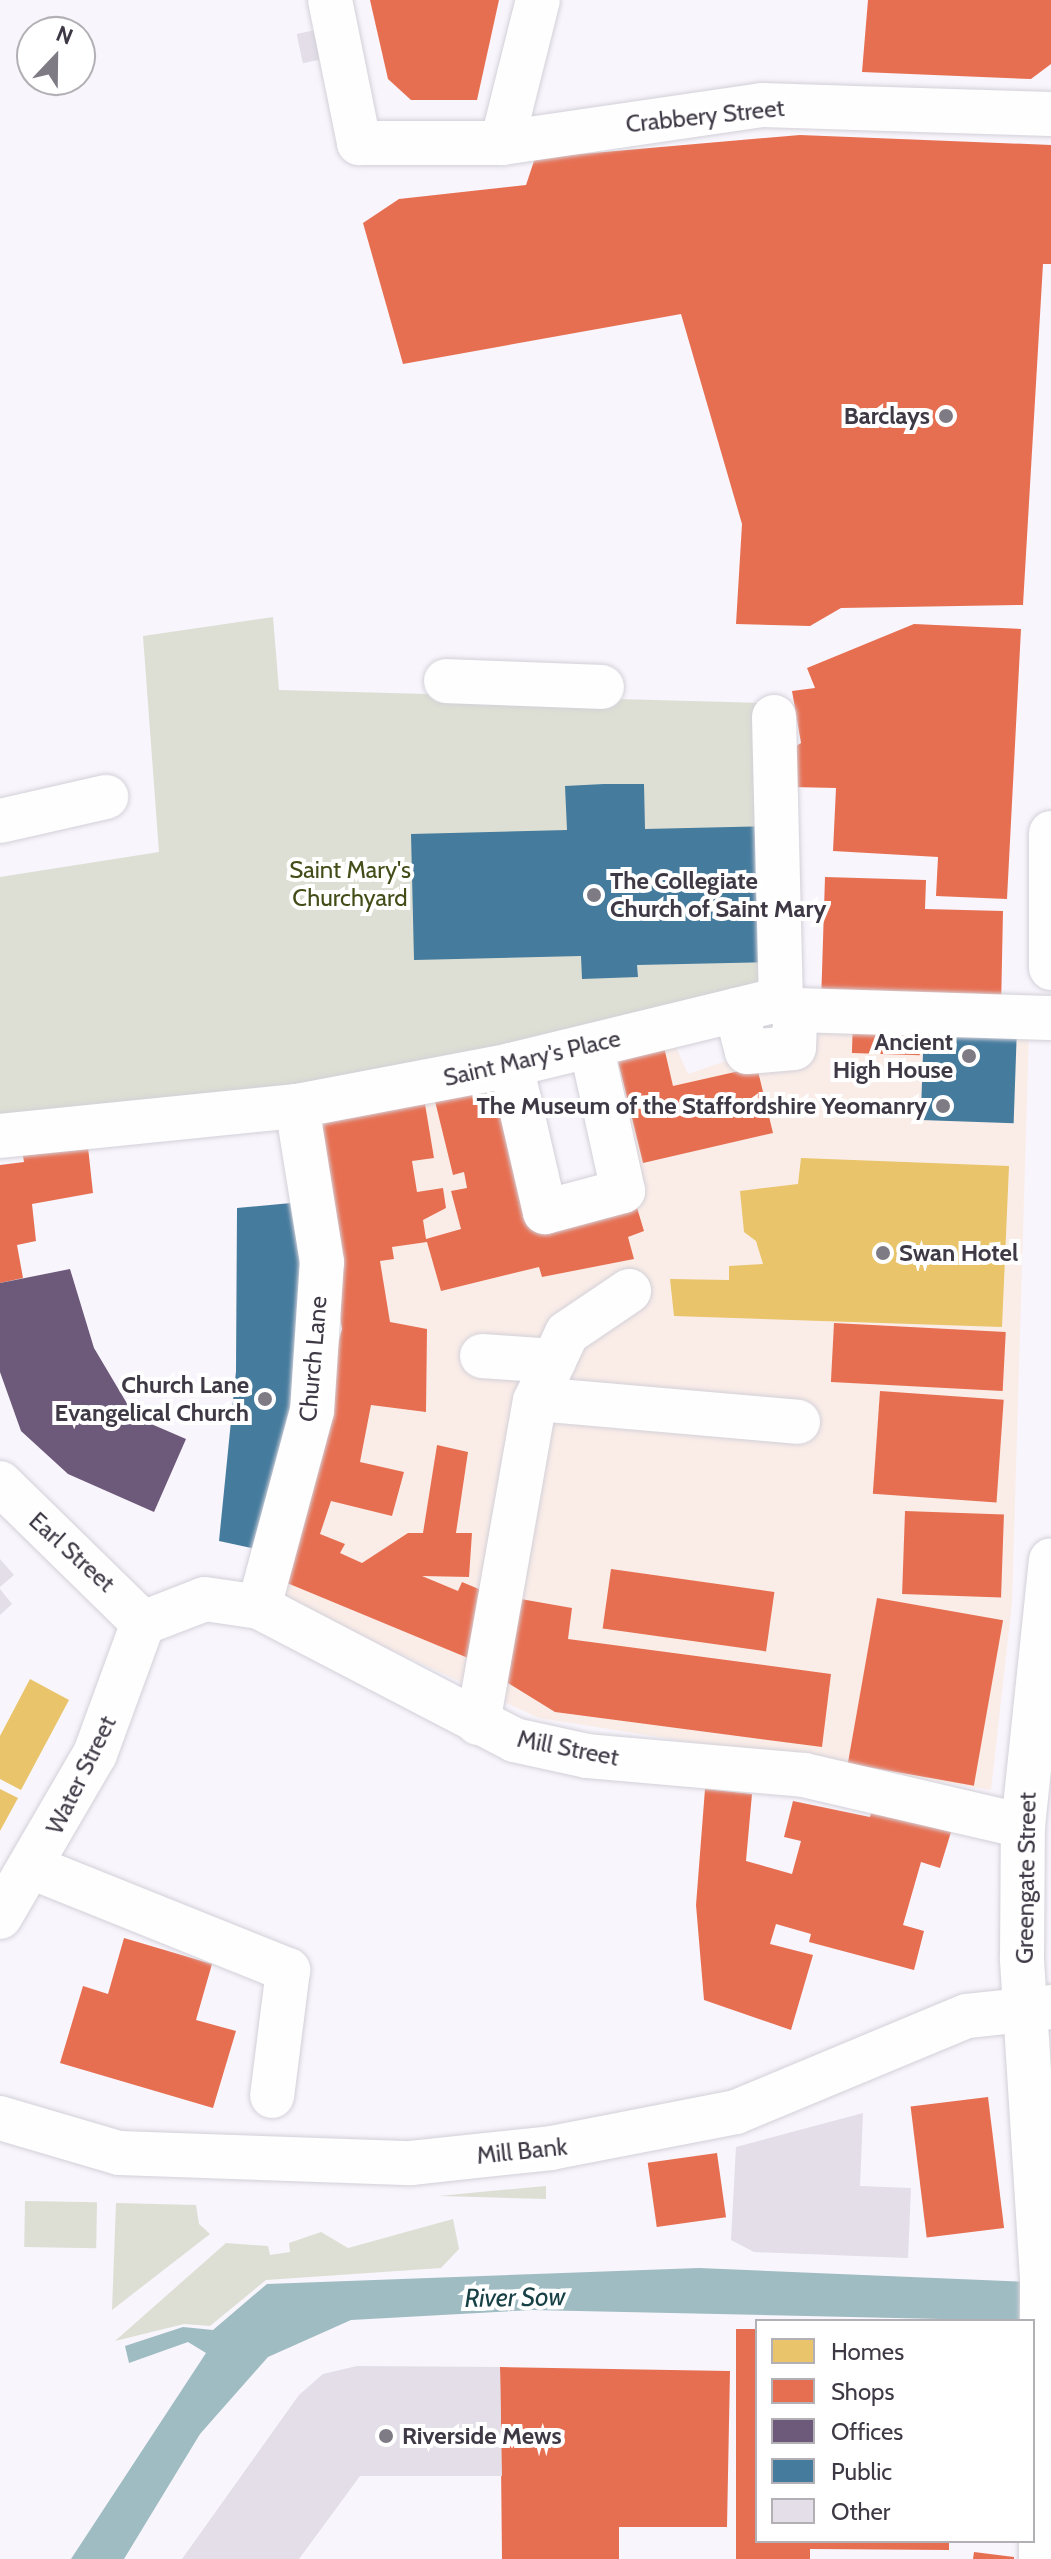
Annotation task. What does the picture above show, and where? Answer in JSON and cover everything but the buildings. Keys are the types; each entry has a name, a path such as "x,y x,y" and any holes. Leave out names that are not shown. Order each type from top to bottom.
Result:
{"street":[{"name":"Crabbery Street","path":"330,0 359,143 502,143 762,105 1051,114"},
{"path":"502,143 538,0"},
{"path":"446,681 602,687"},
{"path":"774,717 788,1004"},
{"path":"0,821 106,797"},
{"path":"1051,833 1051,968"},
{"name":"Saint Mary's Place","path":"0,1136 297,1106 511,1065 736,1010 788,1004 1051,1018"},
{"path":"511,1065 545,1212 623,1191 591,1046"},
{"name":"Church Lane","path":"259,1607 312,1411 322,1262 297,1106"},
{"path":"478,1723 546,1380 567,1333 629,1291"},
{"path":"482,1356 546,1380 798,1422"},
{"name":"Earl Street","path":"0,1483 143,1623"},
{"name":"Greengate Street","path":"1041,2559 1039,2006 1023,1826 1051,1560"},
{"name":"Mill Street","path":"143,1623 205,1599 259,1607 514,1740 587,1756 804,1775 1023,1826"},
{"name":"Water Street","path":"0,1917 34,1868 95,1754 143,1623"},
{"path":"34,1868 288,1970 272,2096"},
{"name":"Mill Bank","path":"0,2118 119,2153 411,2163 551,2148 736,2112 904,2038 1039,2006"}],"shaded area":[{"path":"822,1028 1029,1030 1012,1603 991,1790 539,1718 281,1599 342,1329 310,1122 501,1078 533,1207 640,1185 604,1054 671,1036 688,1074 737,1057 809,1059"}],"green space":[{"name":"Saint Mary's Churchyard","path":"273,617 279,690 768,703 790,980 368,1079 0,1117 0,877 159,852 143,636"},
{"path":"546,2186 546,2199 439,2196 501,2190"},
{"path":"25,2201 97,2202 96,2248 24,2247"},
{"path":"116,2203 196,2205 199,2224 210,2234 112,2310"},
{"path":"453,2219 459,2249 441,2268 266,2280 210,2326 184,2324 115,2341 226,2243 268,2246 270,2255 290,2252 289,2243 321,2232 348,2248"}],"water":[{"name":"River Sow","path":"699,2268 1051,2283 1034,2319 532,2310 351,2320 268,2357 200,2434 124,2559 71,2559 206,2353 188,2342 129,2363 125,2346 183,2327 213,2330 267,2284"}],"place":[{"name":"Barclays","path":"946,416"},
{"name":"The Collegiate Church of Saint Mary","path":"594,895"},
{"name":"Ancient High House","path":"969,1056"},
{"name":"The Museum of the Staffordshire Yeomanry","path":"943,1106"},
{"name":"Swan Hotel","path":"883,1253"},
{"name":"Church Lane Evangelical Church","path":"265,1399"},
{"name":"Riverside Mews","path":"386,2436"}]}
